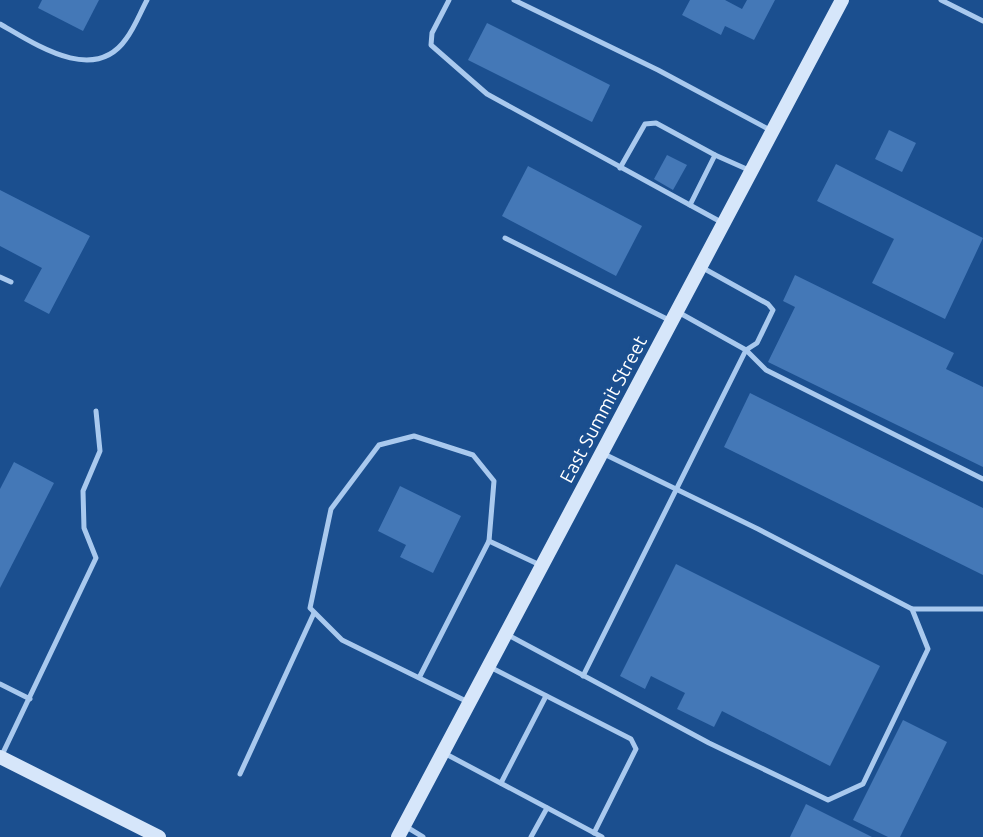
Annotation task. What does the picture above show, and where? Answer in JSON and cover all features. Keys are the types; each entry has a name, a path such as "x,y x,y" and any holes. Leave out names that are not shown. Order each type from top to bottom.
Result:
{"street":[{"name":"East Summit Street","path":"401,831 751,172 838,2"},
{"path":"1,757 159,837"}],"lane":[{"path":"0,23 68,59 87,61 112,53 119,47 147,0"},
{"path":"449,0 432,33 431,45 487,94 724,223"},
{"path":"514,0 657,70 772,132"},
{"path":"941,0 983,21"},
{"path":"620,168 645,124 656,123 751,172"},
{"path":"690,205 715,155"},
{"path":"505,238 746,350 766,370 983,479"},
{"path":"583,676 746,350 757,343 773,310 768,304 700,267"},
{"path":"0,277 11,282"},
{"path":"1,757 96,558 84,528 83,491 100,451 96,411"},
{"path":"419,676 489,541 494,481 473,455 414,436 379,445 331,509 310,608 342,640 470,703"},
{"path":"602,453 912,610 983,609"},
{"path":"489,541 541,565"},
{"path":"506,634 709,743 828,800 863,784 928,649 912,610"},
{"path":"240,774 314,612"},
{"path":"489,666 631,739 636,749 594,833"},
{"path":"0,684 30,699"},
{"path":"501,783 546,696"},
{"path":"443,753 602,837"},
{"path":"531,837 547,808"},
{"path":"401,831 424,837"}],"building":[{"path":"42,0 99,0 83,31 38,8"},
{"path":"690,0 725,0 742,9 747,0 775,0 754,40 725,26 721,35 682,15"},
{"path":"487,23 610,85 592,122 468,60"},
{"path":"889,130 916,143 902,172 875,159"},
{"path":"667,155 687,165 673,190 654,179"},
{"path":"836,164 983,238 945,319 872,283 894,239 817,201"},
{"path":"528,166 642,226 616,276 502,216"},
{"path":"0,190 90,236 49,314 24,301 42,268 0,246"},
{"path":"795,275 954,353 946,369 983,387 983,467 768,362 795,307 783,301"},
{"path":"750,393 983,508 983,575 724,447"},
{"path":"14,462 54,483 0,588 0,489"},
{"path":"400,486 461,516 433,573 400,557 406,545 378,531"},
{"path":"676,564 880,666 830,766 722,711 714,727 677,709 685,693 651,676 645,689 620,676"},
{"path":"903,720 947,742 900,837 888,837 853,820"},
{"path":"806,804 872,837 790,837"}]}
